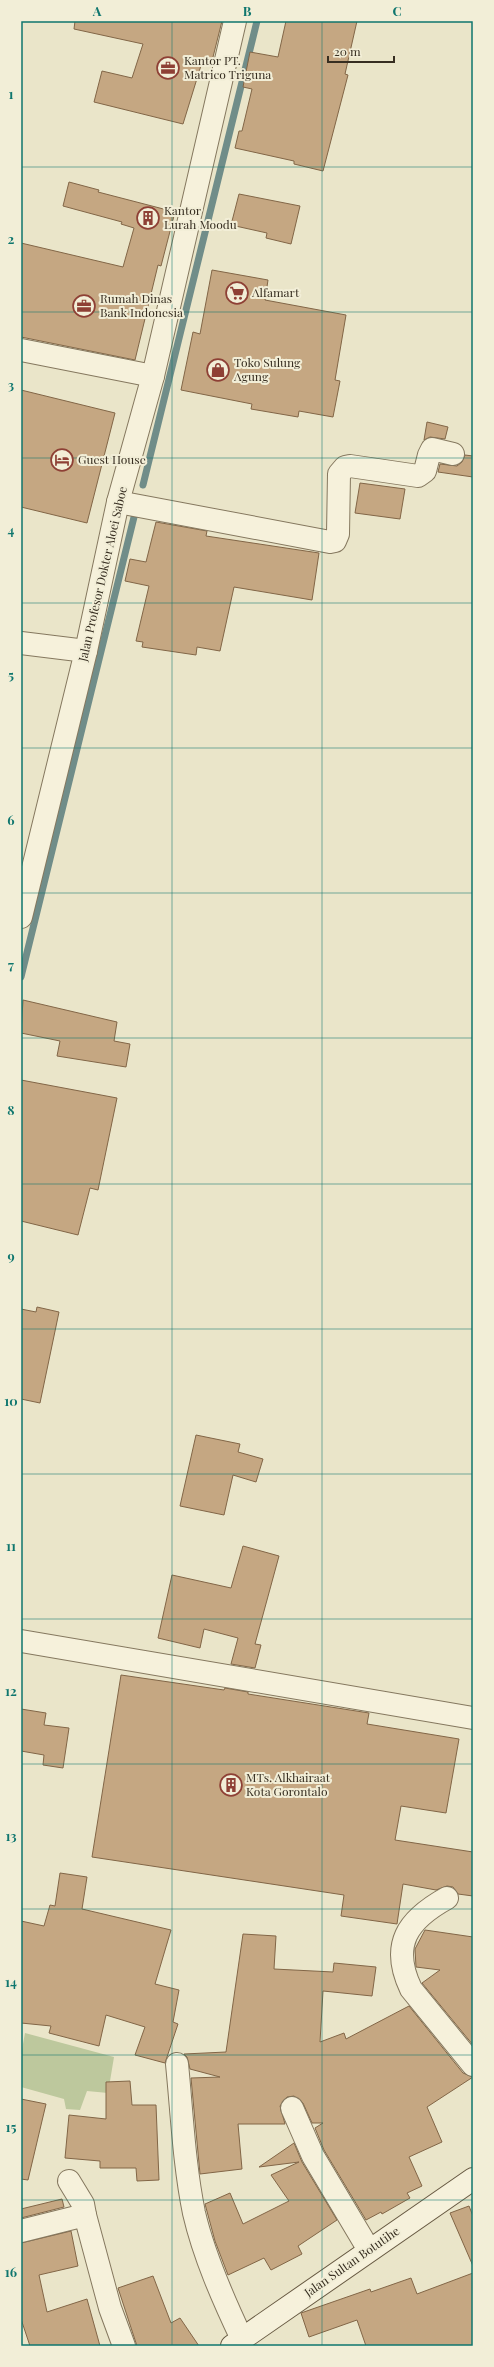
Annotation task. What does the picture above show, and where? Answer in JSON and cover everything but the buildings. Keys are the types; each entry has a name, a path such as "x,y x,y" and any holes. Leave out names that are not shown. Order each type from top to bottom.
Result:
{"street":[{"name":"Jalan Profesor Dokter Aloei Saboe","path":"21,917 86,651 118,502 153,376 235,21"},
{"path":"21,350 153,376"},
{"path":"118,502 330,542 335,541 338,534 339,474 345,467 350,466 418,476 425,471 432,449 453,454"},
{"path":"21,643 86,651"},
{"path":"21,1641 473,1718"},
{"path":"447,1898 426,1909 414,1920 405,1938 402,1955 403,1962 406,1978 411,1989 473,2065"},
{"path":"177,2064 183,2131 194,2214 237,2342"},
{"path":"292,2108 313,2156 369,2250"},
{"name":"Jalan Sultan Botutihe","path":"237,2342 473,2179"},
{"path":"69,2181 83,2204 84,2215 110,2308 124,2346"},
{"path":"21,2231 84,2215"}],"green space":[{"path":"25,2033 114,2057 108,2093 87,2091 80,2110 66,2109 64,2099 21,2087 21,2055"}],"waterway":[{"path":"143,485 257,21"},
{"path":"21,977 136,509"}],"place":[{"name":"Kantor PT. Matrico Triguna","path":"168,68"},
{"name":"Kantor Lurah Moodu","path":"148,218"},
{"name":"Alfamart","path":"237,293"},
{"name":"Rumah Dinas Bank Indonesia","path":"84,306"},
{"name":"Toko Sulung Agung","path":"218,370"},
{"name":"Guest House","path":"62,460"},
{"name":"MTs. Alkhairaat Kota Gorontalo","path":"231,1785"}]}
